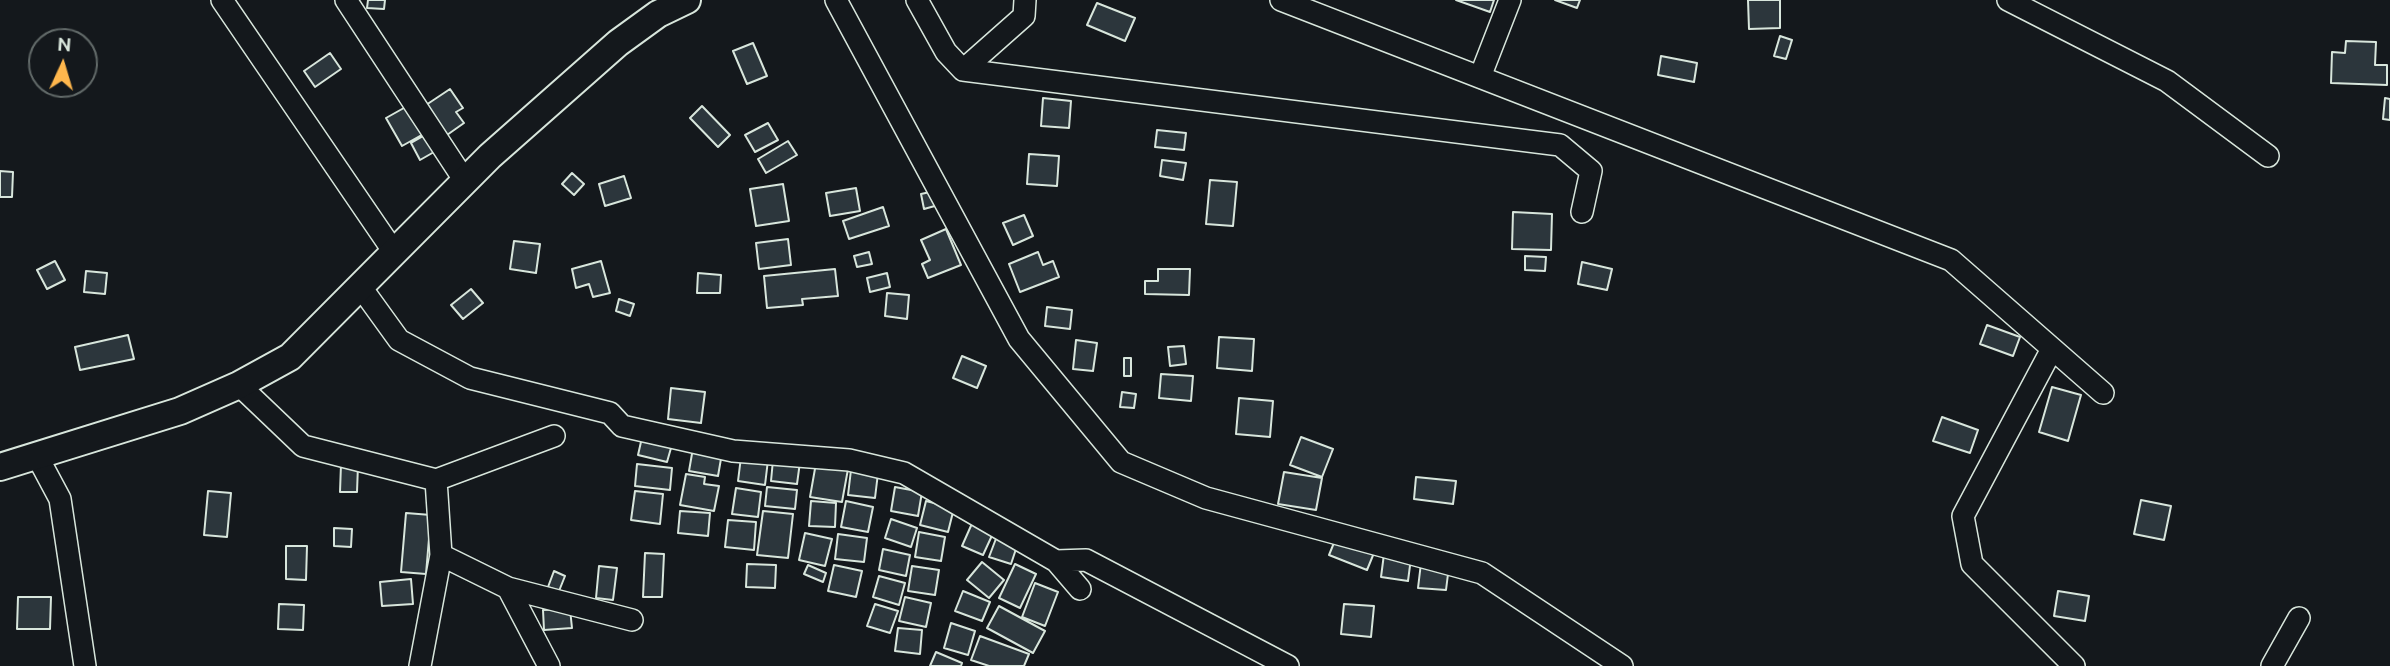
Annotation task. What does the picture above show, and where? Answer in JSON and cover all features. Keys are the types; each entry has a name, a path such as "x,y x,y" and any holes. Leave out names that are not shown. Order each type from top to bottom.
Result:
{"main road":[{"path":"0,467 180,411 239,385 290,357 466,181 618,43 653,7 687,0"}],"street":[{"path":"222,0 394,252"},
{"path":"346,0 466,181"},
{"path":"836,0 1019,339 1121,462 1206,498 1482,573 1622,666"},
{"path":"917,0 946,52 964,70 1560,145 1591,171 1582,212"},
{"path":"964,70 1024,16 1025,0"},
{"path":"1281,0 1951,260 2103,393"},
{"path":"1480,77 1510,0"},
{"path":"2008,0 2167,81 2268,156"},
{"path":"360,286 399,340 470,378 611,413 622,426 721,448 849,460 904,472 1056,561 1080,589"},
{"path":"2052,349 1964,516 1972,564 2074,666"},
{"path":"239,385 303,446 436,480 554,436"},
{"path":"37,456 60,499 85,666"},
{"path":"420,666 441,555 436,480"},
{"path":"441,555 508,588 632,620"},
{"path":"1056,561 1087,560 1288,666"},
{"path":"508,588 549,666"},
{"path":"2272,666 2299,618"}],"building":[{"path":"368,0 385,0 384,9 367,8"},
{"path":"1456,0 1494,0 1490,12"},
{"path":"1555,0 1580,0 1577,8"},
{"path":"1748,0 1780,0 1780,28 1749,29"},
{"path":"1097,3 1135,18 1125,41 1087,25"},
{"path":"1780,36 1792,40 1786,59 1774,56"},
{"path":"2346,41 2376,42 2375,65 2387,65 2387,85 2331,83 2332,52 2345,53"},
{"path":"753,43 767,76 747,84 733,51"},
{"path":"330,53 341,69 315,87 304,71"},
{"path":"1661,56 1697,63 1694,82 1658,75"},
{"path":"450,89 463,108 456,112 464,123 447,135 426,105"},
{"path":"1043,98 1071,101 1069,128 1041,126"},
{"path":"2385,98 2390,99 2390,120 2383,119"},
{"path":"411,104 427,132 402,146 386,118"},
{"path":"702,106 730,135 718,147 690,118"},
{"path":"768,123 778,140 755,152 745,135"},
{"path":"1157,130 1186,133 1184,150 1155,147"},
{"path":"425,135 434,152 420,160 411,143"},
{"path":"788,141 797,155 766,173 758,159"},
{"path":"1029,154 1059,156 1057,186 1027,184"},
{"path":"1162,160 1186,163 1183,180 1160,176"},
{"path":"0,171 13,172 12,197 0,197"},
{"path":"572,173 584,184 574,195 562,184"},
{"path":"624,176 631,198 605,206 599,184"},
{"path":"1210,180 1237,182 1233,226 1206,224"},
{"path":"783,184 789,221 756,226 750,189"},
{"path":"856,188 860,211 830,216 826,193"},
{"path":"939,190 942,204 924,209 921,194"},
{"path":"883,207 889,226 849,239 843,221"},
{"path":"1513,212 1552,214 1551,250 1512,249"},
{"path":"1024,215 1033,236 1013,245 1003,223"},
{"path":"946,229 961,265 928,278 922,264 930,260 921,240"},
{"path":"788,239 791,265 759,269 756,243"},
{"path":"514,241 540,244 536,273 510,269"},
{"path":"869,252 872,264 857,267 854,256"},
{"path":"1038,252 1043,265 1053,261 1059,277 1020,292 1009,264"},
{"path":"1525,256 1546,257 1545,271 1525,270"},
{"path":"55,261 65,280 47,289 37,270"},
{"path":"601,261 610,293 593,297 589,284 576,288 572,269"},
{"path":"1582,262 1612,269 1607,290 1578,284"},
{"path":"835,269 838,296 802,299 803,305 767,308 764,276"},
{"path":"1158,269 1190,269 1189,295 1145,294 1145,281 1158,281"},
{"path":"86,271 107,273 105,294 84,292"},
{"path":"698,273 721,275 720,293 697,293"},
{"path":"887,273 890,287 870,292 867,278"},
{"path":"471,289 483,303 463,319 451,305"},
{"path":"887,293 909,295 907,319 885,316"},
{"path":"619,299 634,304 630,316 616,311"},
{"path":"1047,307 1072,310 1070,329 1045,326"},
{"path":"1987,325 2020,337 2013,356 1980,344"},
{"path":"128,335 134,359 80,370 75,347"},
{"path":"1219,337 1254,339 1252,371 1217,368"},
{"path":"1076,340 1097,343 1093,371 1073,369"},
{"path":"1184,346 1186,364 1170,366 1168,347"},
{"path":"962,356 986,366 977,388 953,378"},
{"path":"1124,358 1131,358 1131,376 1124,376"},
{"path":"1161,374 1193,376 1191,401 1159,398"},
{"path":"2052,387 2081,395 2068,441 2039,432"},
{"path":"671,388 705,392 701,423 668,419"},
{"path":"1122,392 1136,394 1134,408 1120,407"},
{"path":"1239,398 1273,401 1270,437 1236,434"},
{"path":"1942,417 1978,430 1970,453 1933,441"},
{"path":"643,433 673,441 667,462 638,455"},
{"path":"1301,437 1333,449 1322,477 1290,465"},
{"path":"693,448 722,453 718,476 689,471"},
{"path":"741,457 768,460 765,485 738,481"},
{"path":"773,460 800,462 797,484 771,481"},
{"path":"816,463 848,469 842,502 810,497"},
{"path":"341,464 358,465 357,492 340,492"},
{"path":"637,464 672,468 670,490 635,486"},
{"path":"851,470 878,473 875,498 848,495"},
{"path":"1284,472 1322,478 1316,510 1278,504"},
{"path":"686,474 705,477 704,484 719,486 714,511 680,505"},
{"path":"1416,477 1456,481 1453,504 1414,499"},
{"path":"767,487 797,490 795,509 765,506"},
{"path":"895,487 922,492 918,516 891,511"},
{"path":"736,488 761,492 758,517 732,514"},
{"path":"208,491 231,493 227,537 204,535"},
{"path":"635,491 663,494 660,524 631,520"},
{"path":"2141,500 2171,506 2164,540 2134,534"},
{"path":"811,501 836,503 835,527 809,526"},
{"path":"846,501 873,507 868,532 841,527"},
{"path":"926,501 954,508 948,532 920,525"},
{"path":"680,511 710,513 708,536 678,533"},
{"path":"763,511 793,514 788,558 757,555"},
{"path":"406,513 431,515 426,574 401,572"},
{"path":"891,519 917,528 911,547 885,538"},
{"path":"974,519 995,529 983,555 962,546"},
{"path":"728,520 756,522 754,550 725,547"},
{"path":"334,528 352,529 351,547 334,546"},
{"path":"919,532 945,537 941,561 915,557"},
{"path":"805,533 832,539 825,566 799,560"},
{"path":"1338,533 1376,548 1367,570 1329,555"},
{"path":"838,534 867,538 864,562 835,559"},
{"path":"997,536 1018,543 1011,564 989,557"},
{"path":"286,546 307,546 306,580 286,579"},
{"path":"883,549 910,555 906,576 879,570"},
{"path":"645,553 664,554 662,597 643,597"},
{"path":"1384,554 1411,558 1408,581 1381,577"},
{"path":"982,562 1004,580 989,598 967,580"},
{"path":"1421,563 1449,566 1446,590 1418,588"},
{"path":"747,564 776,565 775,588 746,587"},
{"path":"1015,564 1036,574 1020,608 999,598"},
{"path":"808,565 826,573 823,582 804,574"},
{"path":"834,565 862,571 856,597 828,591"},
{"path":"599,566 617,568 613,600 596,598"},
{"path":"912,566 939,570 935,595 908,591"},
{"path":"554,571 565,576 559,591 548,587"},
{"path":"879,576 905,583 899,605 873,597"},
{"path":"411,579 413,604 382,606 380,582"},
{"path":"1035,583 1058,592 1045,626 1022,617"},
{"path":"963,591 990,602 982,621 955,611"},
{"path":"2058,591 2089,596 2085,621 2054,616"},
{"path":"18,597 51,597 50,629 17,629"},
{"path":"905,597 931,603 926,627 899,621"},
{"path":"279,604 304,605 303,630 278,629"},
{"path":"875,604 898,611 890,633 867,626"},
{"path":"1344,604 1374,606 1371,637 1341,634"},
{"path":"999,606 1045,631 1033,653 987,628"},
{"path":"570,609 572,628 544,630 543,610"},
{"path":"951,623 975,631 968,655 944,648"},
{"path":"898,628 922,630 920,654 895,651"},
{"path":"980,636 1029,654 1024,666 989,666 971,660"},
{"path":"936,652 962,663 961,666 930,666"}]}
